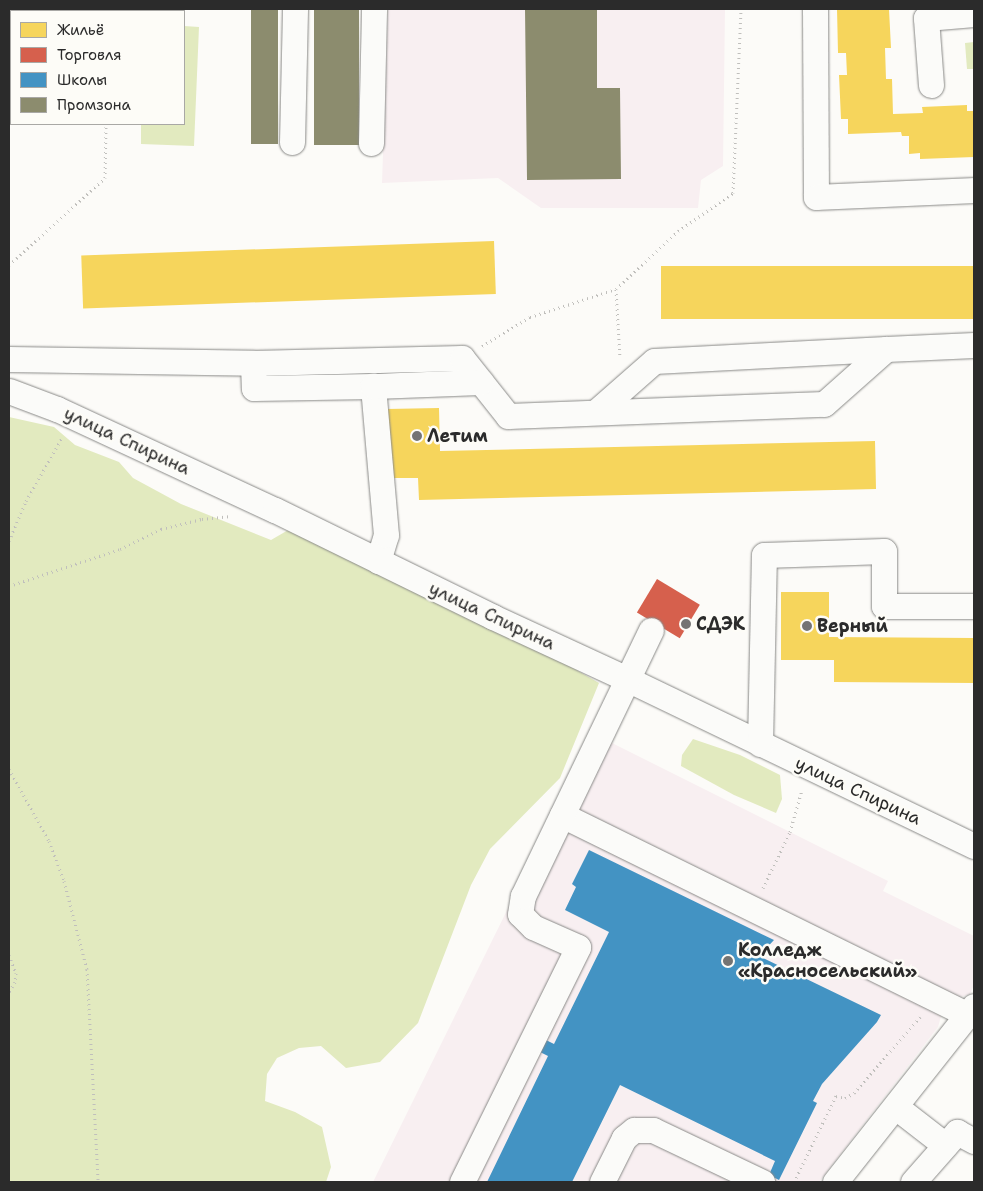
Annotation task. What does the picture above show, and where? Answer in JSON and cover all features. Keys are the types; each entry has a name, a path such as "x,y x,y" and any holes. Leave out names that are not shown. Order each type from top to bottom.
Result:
{"street":[{"path":"292,142 296,9"},
{"path":"371,143 374,9"},
{"path":"815,9 816,197 974,190"},
{"path":"931,85 926,18 974,14"},
{"path":"596,412 654,361 974,345"},
{"path":"9,359 253,363 462,358 508,416 824,404 886,349"},
{"path":"253,363 254,388 481,382"},
{"path":"372,386 386,535 378,561"},
{"name":"улица Спирина","path":"9,391 18,392 78,418 493,617 628,679 974,846"},
{"path":"760,744 764,555 884,551 884,606 974,606"},
{"path":"462,1182 578,947 533,927 520,914 523,896 651,630"},
{"path":"562,815 931,996 971,1010 835,1182"},
{"path":"896,1107 945,1145"},
{"path":"602,1182 624,1138 634,1130 653,1130 762,1182"},
{"path":"912,1182 957,1132 974,1141"}],"path":[{"path":"462,358 530,317 616,289 678,231 733,193 741,9"},
{"path":"9,265 105,178 106,125"},
{"path":"616,289 622,389"},
{"path":"9,541 26,501 46,464 58,443 78,418"},
{"path":"9,586 120,549 161,529 202,519 238,515"},
{"path":"752,909 790,832 809,768"},
{"path":"9,769 50,841 64,881 87,969 98,1182"},
{"path":"9,955 15,968 15,982 9,992"},
{"path":"9,969 15,968"},
{"path":"794,1182 836,1096 845,1098 854,1093 911,1029 931,996"}],"shaded area":[{"path":"388,9 725,9 723,166 701,180 698,208 541,208 498,178 382,183"},
{"name":"Колледж «Красносельский»","path":"594,734 888,881 883,891 974,936 974,985 970,994 951,1000 942,1013 938,1027 819,1182 373,1182"}],"green space":[{"path":"185,26 199,27 194,146 141,144 141,125 185,125"},
{"path":"974,42 974,69 967,69 965,43"},
{"path":"9,417 54,427 75,445 119,462 133,478 181,504 271,540 290,529 542,650 599,683 560,778 490,849 471,885 418,1023 380,1062 346,1068 321,1046 299,1048 277,1058 267,1074 265,1101 295,1112 322,1127 331,1167 326,1182 9,1182"},
{"path":"693,739 740,755 780,775 782,799 776,813 734,795 681,766 682,755"}],"building: Жильё":[{"path":"837,9 889,9 891,48 885,48 886,79 892,79 893,114 923,113 922,107 967,105 967,111 974,111 974,157 920,159 920,153 909,154 909,136 902,136 901,132 848,134 848,119 841,119 839,75 847,75 846,53 838,53"},
{"path":"494,241 496,294 83,308 81,255"},
{"path":"661,266 974,266 974,319 661,319"},
{"path":"439,408 440,451 875,441 876,489 419,500 418,478 389,478 387,409"},
{"path":"781,592 829,592 829,637 974,638 974,683 834,682 834,660 781,660"}],"building: Торговля":[{"path":"657,579 700,605 680,638 637,612"}],"building: Школы":[{"path":"589,850 774,940 759,956 881,1015 877,1022 822,1084 813,1101 817,1103 779,1180 769,1175 775,1161 620,1085 572,1182 487,1182 548,1056 536,1050 542,1038 554,1044 609,932 565,910 576,887 572,884"}],"building: Промзона":[{"path":"251,9 278,9 278,144 251,144"},
{"path":"314,9 359,9 359,145 314,145"},
{"path":"525,9 597,9 597,88 620,88 621,179 527,180"}],"place":[{"name":"Летим","path":"417,436"},
{"name":"СДЭК","path":"686,624"},
{"name":"Верный","path":"807,626"},
{"name":"Колледж «Красносельский»","path":"728,961"}]}
